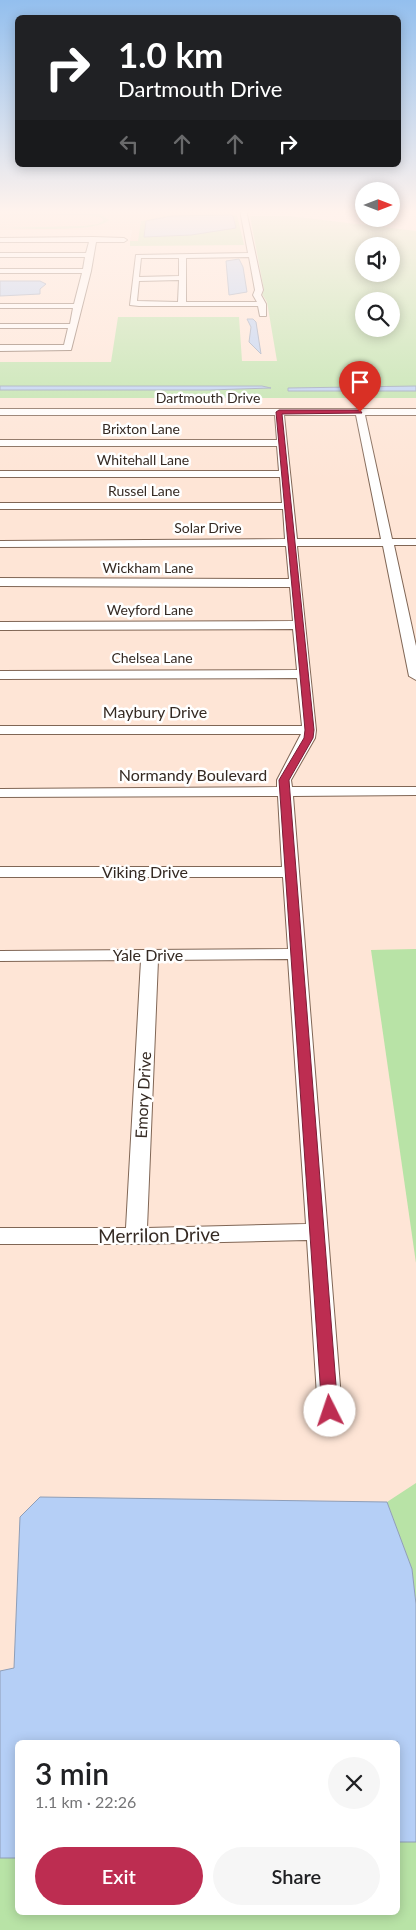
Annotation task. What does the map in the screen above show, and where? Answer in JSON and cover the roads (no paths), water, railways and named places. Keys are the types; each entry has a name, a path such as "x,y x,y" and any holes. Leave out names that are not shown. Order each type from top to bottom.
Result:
{"street":[{"path":"0,348 68,348 80,300"},
{"path":"134,300 134,303 262,304"},
{"path":"260,300 264,316"},
{"path":"0,306 78,306"},
{"path":"0,326 73,326"},
{"path":"279,412 309,730 308,738 284,780 330,1411"},
{"path":"360,412 416,676"},
{"name":"Dartmouth Drive","path":"5,415 416,412"},
{"name":"Brixton Lane","path":"1,440 282,444"},
{"name":"Whitehall Lane","path":"0,474 285,474"},
{"name":"Russel Lane","path":"0,506 288,506"},
{"name":"Solar Drive","path":"0,544 416,542"},
{"name":"Wickham Lane","path":"0,582 295,583"},
{"name":"Weyford Lane","path":"0,626 299,625"},
{"name":"Chelsea Lane","path":"0,675 304,674"},
{"name":"Maybury Drive","path":"0,730 309,730"},
{"name":"Normandy Boulevard","path":"0,793 416,791"},
{"name":"Viking Drive","path":"0,872 291,872"},
{"name":"Yale Drive","path":"0,956 296,954"},
{"name":"Emory Drive","path":"136,1236 150,955"},
{"name":"Merrilon Drive","path":"0,1236 136,1236 317,1232"}],"water":[{"path":"247,319 253,319 256,322 261,354 249,342 251,327"},
{"path":"0,386 262,386 271,388 209,390 0,390"},
{"path":"416,386 416,391 288,391 288,388"},
{"path":"40,1497 387,1502 412,1569 416,1604 416,1842 400,1842 400,1740 15,1740 15,1858 0,1858 0,1671 14,1668 20,1517"}]}
